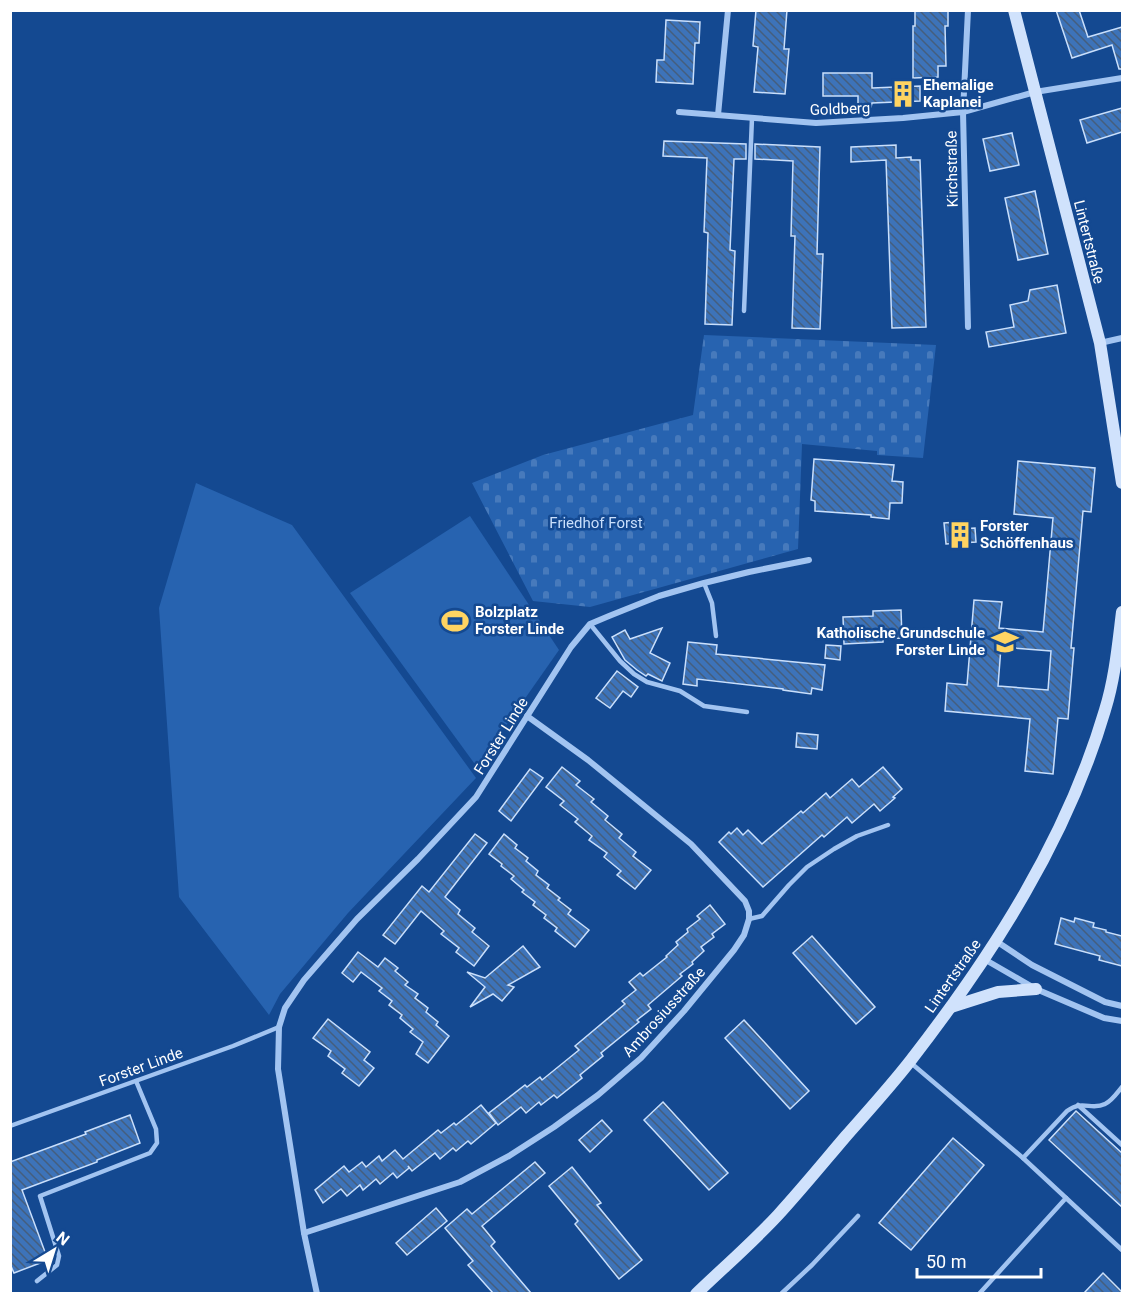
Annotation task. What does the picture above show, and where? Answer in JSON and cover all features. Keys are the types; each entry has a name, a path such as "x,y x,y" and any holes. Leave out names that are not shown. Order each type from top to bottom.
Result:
{"main road":[{"name":"Lintertstraße","path":"1014,10 1100,343 1122,483"},
{"name":"Lintertstraße","path":"696,1293 777,1216 909,1062 951,1007 996,940 1032,882 1064,821 1094,746 1106,707 1114,669 1122,612"},
{"path":"951,1007 998,992 1036,989"}],"street":[{"path":"718,115 728,10"},
{"name":"Kirchstraße","path":"968,10 963,112 968,327"},
{"name":"Goldberg","path":"679,112 816,123 903,118 963,112 1035,92 1122,78"},
{"path":"1100,343 1122,338"},
{"name":"Forster Linde","path":"317,1293 304,1233 279,1069 279,1028 285,1008 304,980 357,919 476,797 571,647 590,624 659,596 749,572 809,560"},
{"path":"527,716 588,760 691,844 745,901 749,919"},
{"name":"Ambrosiusstraße","path":"304,1233 460,1182 509,1156 563,1121 642,1058 734,950 744,935 749,919"},
{"path":"996,940 1032,965 1105,1002 1122,1006"},
{"path":"984,959 1036,989 1104,1018 1122,1021"}],"lane":[{"path":"744,311 752,118"},
{"path":"704,583 712,603 716,636"},
{"path":"590,624 620,661 647,682 680,691 704,706 747,712"},
{"path":"749,919 762,916 807,867 857,836 888,825"},
{"name":"Forster Linde","path":"10,1126 279,1028"},
{"path":"909,1062 1023,1158 1122,1250"},
{"path":"38,1281 57,1265 58,1256 40,1196 150,1153 157,1143 156,1129 136,1081"},
{"path":"1023,1158 1073,1106 1105,1104 1122,1087"},
{"path":"1078,1105 1122,1145"},
{"path":"978,1293 1066,1198"},
{"path":"781,1293 812,1265 858,1216"}],"green space":[{"name":"Friedhof Forst","path":"704,335 936,345 923,458 877,455 877,451 802,444 798,549 590,607 533,601 472,483 543,455 693,415"},
{"path":"196,483 292,525 476,778 348,913 280,994 269,1015 179,897 159,608"},
{"name":"Bolzplatz Forster Linde","path":"470,516 559,650 477,767 350,593"}],"building":[{"path":"756,10 787,10 784,49 789,49 785,94 754,92 758,47 753,46"},
{"path":"915,10 948,10 948,26 945,26 946,66 938,66 938,77 913,78"},
{"path":"1056,10 1079,10 1088,37 1122,27 1122,69 1119,69 1112,45 1072,58"},
{"path":"666,20 700,22 699,43 695,43 693,84 656,82 657,60 664,60"},
{"path":"823,73 872,73 872,88 920,86 920,101 872,103 871,107 858,107 858,96 823,96"},
{"path":"1122,108 1122,132 1087,143 1080,120"},
{"path":"1012,133 1019,165 990,171 983,139"},
{"path":"664,141 746,144 746,159 734,159 730,250 735,251 732,325 705,324 708,233 704,232 707,158 663,156"},
{"path":"755,144 820,147 817,254 823,254 820,329 792,328 795,236 791,236 793,161 755,159"},
{"path":"896,145 896,158 911,157 911,160 920,160 926,327 892,328 886,160 851,162 851,147"},
{"path":"1035,191 1048,254 1018,260 1005,198"},
{"path":"1057,285 1066,333 989,347 986,332 1014,327 1010,305 1028,301 1030,290"},
{"path":"814,459 894,465 892,481 903,482 902,503 890,503 889,519 871,517 871,515 815,511 815,501 811,500"},
{"path":"1018,461 1095,468 1091,512 1083,511 1071,648 1074,648 1068,719 1058,718 1053,774 1025,771 1030,719 945,711 947,683 967,685 974,600 1002,602 999,628 1043,632 1053,518 1014,514","holes":["1001,647 1051,651 1048,690 998,686"]},
{"name":"Forster Schöffenhaus","path":"957,522 958,529 975,528 976,542 946,544 944,523"},
{"path":"901,610 902,638 883,639 883,642 844,644 843,617 873,616 873,611"},
{"path":"662,628 650,653 670,663 662,681 648,674 646,676 625,660 612,637 625,630 630,639"},
{"path":"688,642 717,645 716,654 825,665 822,690 812,688 811,694 697,679 697,686 683,684"},
{"path":"826,645 841,646 840,660 825,658"},
{"path":"617,671 638,687 631,697 623,691 610,708 596,698"},
{"path":"797,733 818,735 817,749 796,747"},
{"path":"562,767 580,781 576,785 594,799 591,802 608,816 605,820 622,834 619,838 636,852 633,856 651,870 635,889 617,875 621,871 604,857 607,853 589,840 592,836 575,822 578,819 560,805 564,801 546,787"},
{"path":"883,767 902,789 893,797 895,798 880,811 874,804 852,823 847,817 824,837 822,835 763,887 719,842 737,828 743,835 748,830 762,844 826,793 830,798 852,779 859,787"},
{"path":"530,769 543,778 511,821 499,811"},
{"path":"475,834 487,843 445,897 460,910 458,914 475,928 472,932 489,946 474,966 456,952 459,948 441,934 444,931 421,911 395,944 383,935 422,886 429,892"},
{"path":"504,834 517,845 515,848 528,858 526,861 538,871 536,875 549,885 547,888 571,910 568,914 589,930 575,947 555,931 557,928 544,918 546,915 533,905 535,902 511,879 514,876 489,854"},
{"path":"710,905 725,924 701,947 704,951 680,974 682,976 648,1005 651,1009 637,1020 639,1022 601,1053 603,1056 580,1075 582,1078 557,1098 554,1095 541,1105 539,1102 526,1113 521,1107 498,1125 489,1113 525,1085 527,1087 540,1077 542,1080 579,1050 575,1046 625,1004 622,1001 636,990 629,982 640,973 643,976 667,957 678,945 676,942 688,932 687,929 700,919 697,916"},
{"path":"1061,918 1074,922 1075,918 1094,923 1093,927 1122,936 1122,966 1099,960 1100,956 1055,944"},
{"path":"812,936 875,1007 856,1024 793,953"},
{"path":"523,946 540,967 508,985 514,987 502,1001 493,994 470,1007 485,987 467,972 485,978"},
{"path":"358,952 378,967 385,958 398,968 395,971 408,982 405,985 418,994 415,998 428,1008 426,1012 449,1036 428,1063 416,1054 423,1042 410,1032 413,1029 400,1018 402,1015 389,1005 392,1001 379,991 382,988 361,972 353,982 342,973"},
{"path":"328,1019 370,1052 364,1060 374,1068 359,1086 342,1073 345,1069 328,1056 331,1051 313,1038"},
{"path":"744,1020 809,1091 790,1109 725,1038"},
{"path":"663,1102 728,1173 709,1190 644,1120"},
{"path":"481,1105 496,1123 471,1144 468,1141 456,1151 453,1148 440,1159 435,1153 412,1171 408,1166 409,1168 397,1178 393,1173 380,1184 376,1179 363,1190 360,1185 347,1196 341,1189 323,1203 315,1190 344,1166 349,1172 362,1162 366,1167 379,1156 382,1161 395,1150 403,1159 438,1130 441,1133 454,1123 456,1125"},
{"path":"1076,1111 1122,1153 1122,1207 1049,1140"},
{"path":"130,1115 140,1143 22,1190 48,1260 14,1273 10,1264 10,1162"},
{"path":"602,1120 612,1131 590,1152 579,1140"},
{"path":"953,1138 984,1165 911,1250 879,1223"},
{"path":"535,1162 545,1173 482,1226 495,1242 491,1246 531,1293 493,1293 468,1265 473,1261 445,1228 467,1209 472,1214"},
{"path":"572,1167 601,1203 597,1205 642,1260 619,1279 575,1224 578,1221 549,1186"},
{"path":"436,1208 447,1221 407,1255 396,1243"},
{"path":"1103,1273 1122,1293 1084,1293"}],"place":[{"name":"Ehemalige Kaplanei","path":"903,94"},
{"name":"Forster Schöffenhaus","path":"960,535"},
{"name":"Bolzplatz Forster Linde","path":"455,621"},
{"name":"Katholische Grundschule Forster Linde","path":"1005,642"}]}
